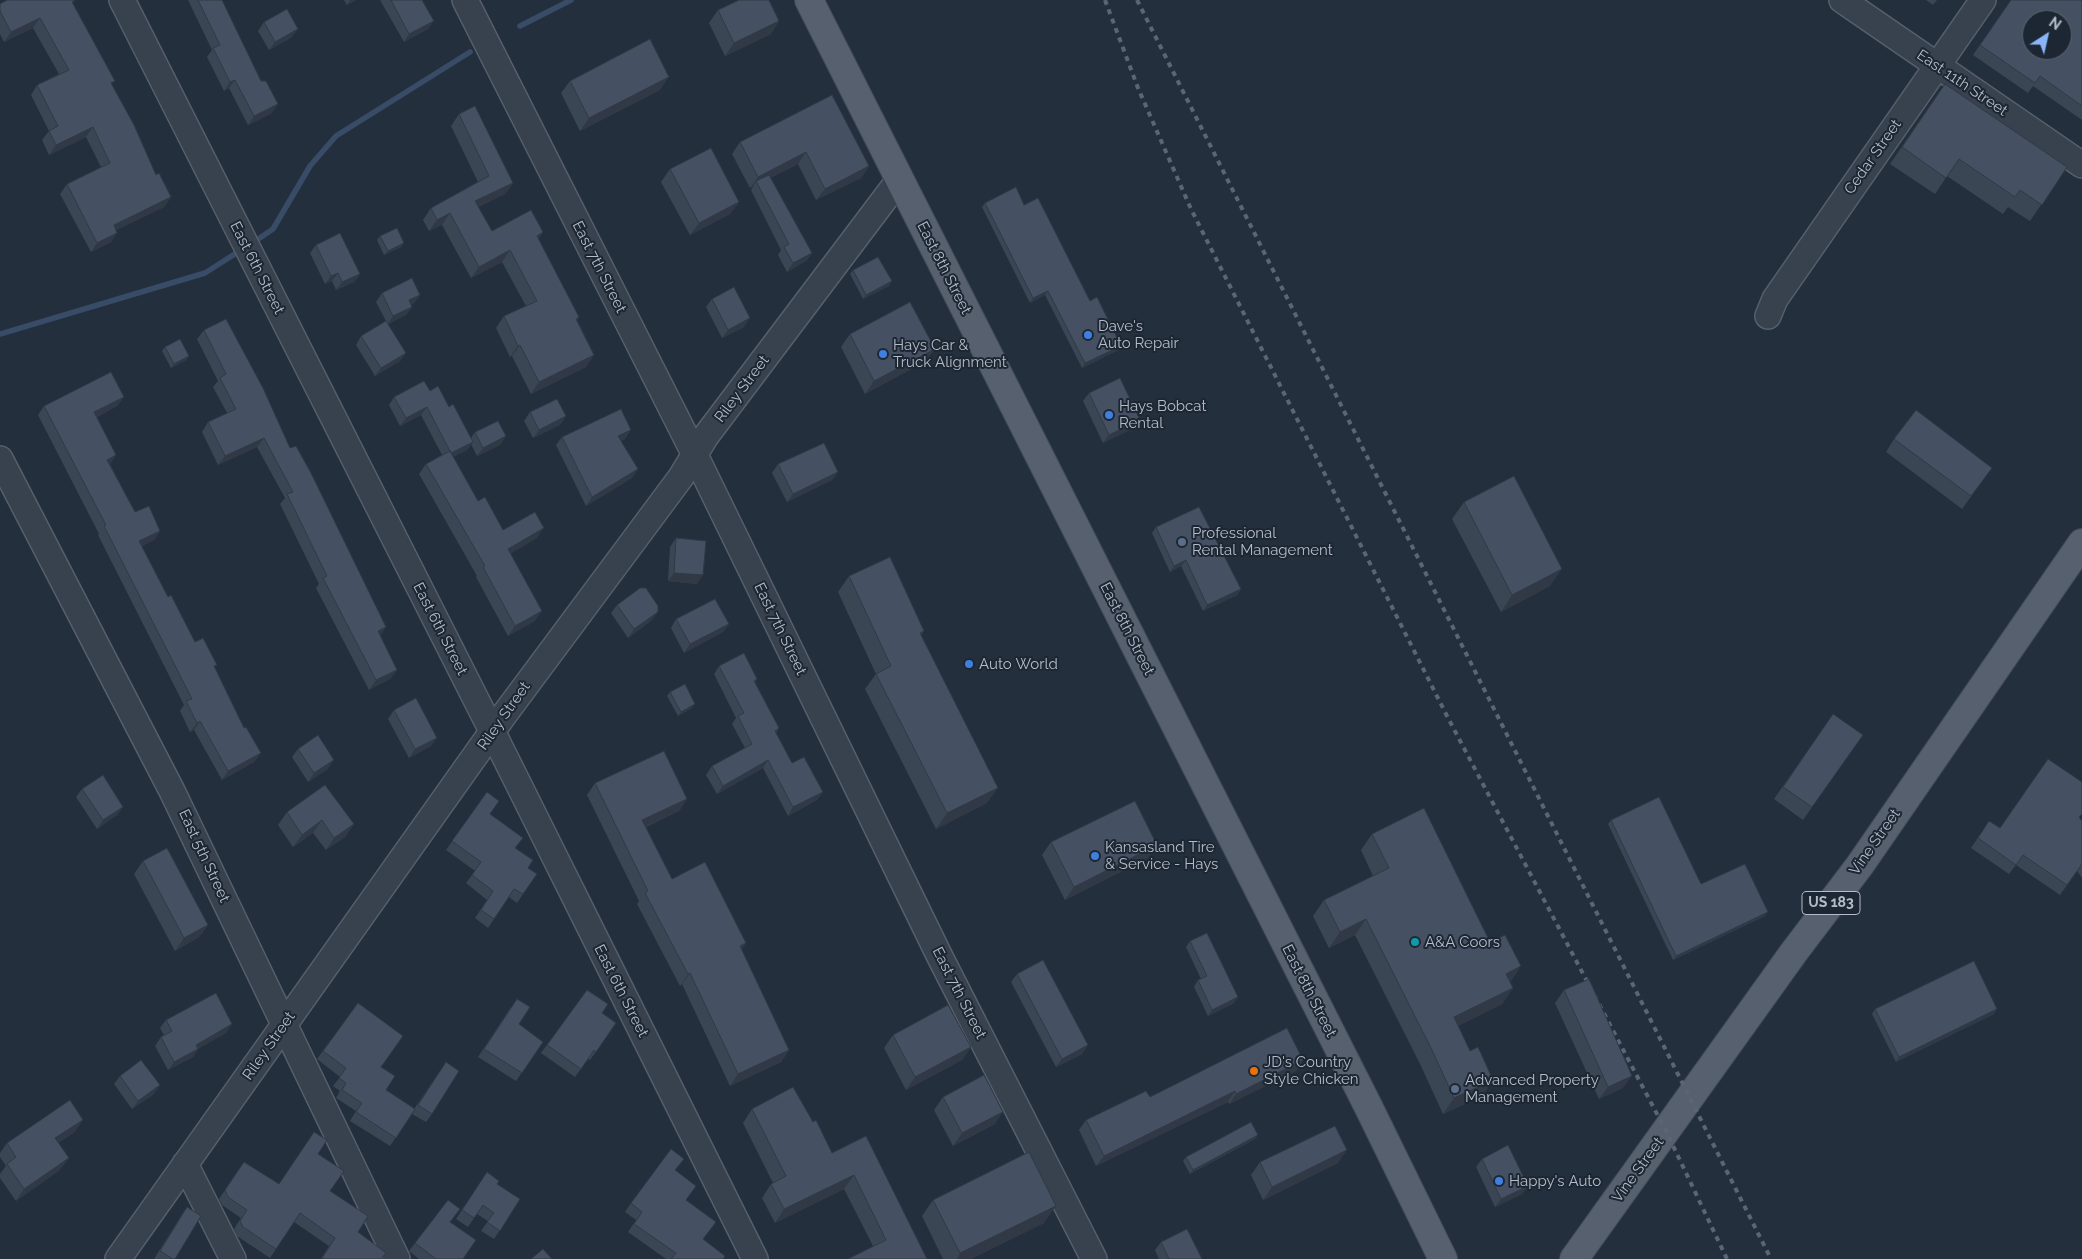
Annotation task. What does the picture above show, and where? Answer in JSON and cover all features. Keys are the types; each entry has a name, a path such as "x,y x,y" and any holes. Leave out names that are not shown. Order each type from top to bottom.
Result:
{"main road":[{"name":"East 8th Street","path":"809,0 1368,1106 1443,1259"},
{"name":"Vine Street","path":"1574,1259 1788,960 1860,864 2082,543"}],"street":[{"name":"East 6th Street","path":"122,0 492,731 755,1259"},
{"name":"East 7th Street","path":"466,0 694,455 936,948 1094,1259"},
{"name":"East 11th Street","path":"1842,0 2082,165"},
{"name":"Cedar Street","path":"1768,316 1774,299 1983,0"},
{"name":"Riley Street","path":"118,1259 492,731 681,477 706,436 900,180"},
{"name":"East 5th Street","path":"0,459 172,791 397,1259"},
{"path":"185,1164 233,1259"}],"building":[{"path":"7,0 74,0 72,2 115,81 111,83 134,125 156,175 159,173 171,197 114,225 117,233 97,243 67,184 110,163 93,127 56,145 49,131 58,126 37,85 69,70 40,18 11,32 0,11 0,4"},
{"path":"198,0 222,0 261,81 266,81 278,104 254,116 235,80 230,82 213,48 220,45"},
{"path":"391,0 422,0 434,21 409,34"},
{"path":"739,0 769,0 779,21 734,43 718,10"},
{"path":"2011,0 2082,0 2082,106 2040,76 2035,83 1980,45"},
{"path":"287,9 298,29 275,42 264,22"},
{"path":"650,39 669,77 589,118 570,81"},
{"path":"1945,84 2067,167 2042,205 2020,190 2015,197 1959,159 1946,178 1902,147"},
{"path":"832,95 869,166 825,189 806,152 758,177 740,142"},
{"path":"475,106 513,183 475,201 492,231 531,210 543,232 537,236 579,317 576,319 594,355 539,382 520,345 518,346 504,316 537,301 510,250 479,267 450,213 437,220 431,208 489,176 459,114"},
{"path":"711,148 739,202 699,223 670,169"},
{"path":"769,175 812,253 793,263 784,247 789,244 756,181"},
{"path":"1016,187 1024,205 1038,198 1090,301 1097,297 1121,346 1085,363 1048,291 1033,298 985,203"},
{"path":"397,228 404,243 388,251 380,236"},
{"path":"340,233 360,274 342,282 338,273 331,276 316,245"},
{"path":"878,257 892,281 866,295 853,270"},
{"path":"412,278 420,295 409,300 412,307 393,316 382,293"},
{"path":"734,287 750,318 728,330 712,299"},
{"name":"Hays Car & Truck Alignment","path":"910,302 935,349 874,381 850,334"},
{"path":"226,319 263,388 290,448 296,446 311,473 386,627 378,631 397,670 376,680 323,578 327,576 287,494 293,492 264,438 225,456 208,422 236,409 220,378 226,374 204,330"},
{"path":"386,321 406,353 381,368 361,336"},
{"path":"180,339 189,356 174,364 165,347"},
{"path":"111,372 124,397 94,412 116,455 107,460 135,512 149,506 160,531 139,541 168,597 171,595 195,642 203,638 217,665 214,666 244,728 246,727 261,753 228,771 200,721 197,723 186,701 192,699 104,526 106,525 44,406"},
{"name":"Hays Bobcat Rental","path":"1120,378 1140,420 1109,435 1089,393"},
{"path":"424,381 430,391 438,386 449,407 453,404 473,442 451,453 427,407 406,418 394,397"},
{"path":"557,399 566,416 539,430 530,412"},
{"path":"621,409 631,430 618,436 638,469 592,497 562,437"},
{"path":"1916,410 1992,468 1971,496 1894,439"},
{"path":"498,421 506,436 483,448 475,432"},
{"path":"824,443 838,472 793,494 778,464"},
{"path":"450,451 478,501 485,497 503,530 535,512 544,528 508,549 542,611 515,626 483,567 485,566 426,464"},
{"path":"1514,476 1562,569 1512,595 1464,502"},
{"path":"1199,507 1241,589 1207,605 1186,560 1174,566 1156,527"},
{"path":"676,538 706,541 703,575 674,573"},
{"path":"890,557 924,631 920,633 998,788 947,813 876,674 891,666 849,576"},
{"path":"640,588 646,588 658,606 658,612 634,629 617,605"},
{"path":"715,599 729,624 690,644 676,619"},
{"path":"744,653 757,679 754,681 779,728 775,731 792,763 804,757 823,792 793,807 768,760 723,786 712,766 752,744 738,716 744,713 719,666"},
{"path":"685,684 695,704 681,712 670,692"},
{"path":"416,698 437,738 415,749 394,710"},
{"path":"1833,714 1863,735 1812,807 1783,787"},
{"path":"318,735 334,760 314,773 298,749"},
{"path":"664,751 687,799 642,820 672,879 705,862 746,943 740,946 789,1050 738,1074 690,973 688,974 645,893 648,891 595,783"},
{"path":"2048,759 2082,782 2082,814 2079,817 2082,821 2082,864 2067,885 2023,855 2016,865 1978,838 1989,821 2000,828"},
{"path":"103,775 123,807 103,820 82,789"},
{"path":"325,785 354,824 334,838 322,820 302,835 287,812"},
{"path":"487,792 499,801 490,814 523,838 515,848 533,860 528,868 537,874 523,894 514,889 494,919 481,910 493,891 472,875 481,862 452,841"},
{"path":"1659,797 1701,884 1745,864 1768,912 1676,956 1611,820"},
{"name":"Kansasland Tire & Service - Hays","path":"1135,801 1157,845 1074,887 1051,842"},
{"name":"A&A Coors","path":"1424,808 1490,942 1505,935 1521,966 1506,974 1513,988 1454,1017 1470,1051 1478,1047 1493,1080 1454,1098 1366,919 1340,932 1324,900 1389,868 1372,834"},
{"path":"167,848 208,925 184,938 143,861"},
{"path":"1207,933 1238,997 1212,1010 1198,980 1207,976 1190,941"},
{"path":"1043,960 1088,1045 1062,1059 1017,974"},
{"path":"1974,961 1997,1009 1899,1057 1875,1009"},
{"path":"1589,979 1632,1076 1608,1087 1564,990"},
{"path":"587,990 608,1004 602,1013 616,1023 596,1052 594,1050 581,1069 547,1045"},
{"path":"216,993 232,1024 196,1045 198,1049 174,1062 161,1037 172,1031 166,1020"},
{"path":"517,999 530,1007 519,1024 543,1042 522,1073 484,1049"},
{"path":"358,1003 403,1036 381,1067 395,1076 386,1090 415,1109 396,1138 356,1112 362,1103 342,1090 346,1083 339,1078 346,1068 323,1051"},
{"path":"948,1005 971,1047 915,1077 893,1035"},
{"path":"1287,1028 1303,1060 1236,1094 1235,1091 1104,1156 1086,1120 1146,1091 1150,1097"},
{"path":"141,1060 160,1085 138,1101 120,1076"},
{"path":"446,1062 459,1071 432,1114 418,1105"},
{"path":"984,1075 1003,1112 962,1133 943,1097"},
{"path":"793,1087 813,1122 816,1120 832,1153 866,1136 927,1259 848,1259 886,1240 854,1175 784,1209 771,1184 786,1176 752,1109"},
{"path":"70,1100 83,1120 55,1138 69,1158 24,1189 7,1164 16,1157 7,1143"},
{"path":"1251,1122 1258,1135 1193,1170 1186,1157"},
{"path":"1335,1126 1347,1150 1272,1187 1260,1162"},
{"path":"314,1132 327,1140 318,1154 344,1171 330,1191 368,1216 358,1232 386,1253 381,1259 323,1259 335,1238 300,1213 276,1249 243,1227 240,1221 247,1210 228,1197 225,1190 244,1162 279,1184"},
{"name":"Happy's Auto","path":"1508,1145 1528,1186 1501,1199 1482,1159"},
{"path":"671,1149 684,1159 675,1170 696,1186 686,1200 716,1222 703,1239 725,1256 723,1259 671,1259 676,1253 634,1224 642,1212 631,1203"},
{"path":"1029,1152 1056,1206 960,1253 933,1200"},
{"path":"487,1172 499,1181 497,1184 520,1199 500,1231 487,1222 494,1213 483,1205 474,1218 462,1210"},
{"path":"448,1200 460,1209 450,1222 476,1240 463,1259 436,1259 415,1243"},
{"path":"187,1207 201,1216 175,1259 173,1259 160,1251"},
{"path":"1187,1229 1202,1259 1169,1259 1161,1242"},
{"path":"543,1249 552,1259 531,1259"}],"waterway":[{"path":"520,26 571,0"},
{"path":"251,244 273,229 310,166 336,136 470,52"},
{"path":"0,334 205,273 241,250"}],"railway":[{"path":"1105,0 1138,88 1191,209 1447,716 1666,1131 1727,1259"},
{"path":"1137,0 1771,1259"}],"place":[{"name":"Dave's Auto Repair","path":"1088,335"},
{"name":"Hays Car & Truck Alignment","path":"883,354"},
{"name":"Hays Bobcat Rental","path":"1109,415"},
{"name":"Professional Rental Management","path":"1182,542"},
{"name":"Auto World","path":"969,664"},
{"name":"Kansasland Tire & Service - Hays","path":"1095,856"},
{"name":"A&A Coors","path":"1415,942"},
{"name":"JD's Country Style Chicken","path":"1254,1071"},
{"name":"Advanced Property Management","path":"1455,1089"},
{"name":"Happy's Auto","path":"1499,1181"}]}
